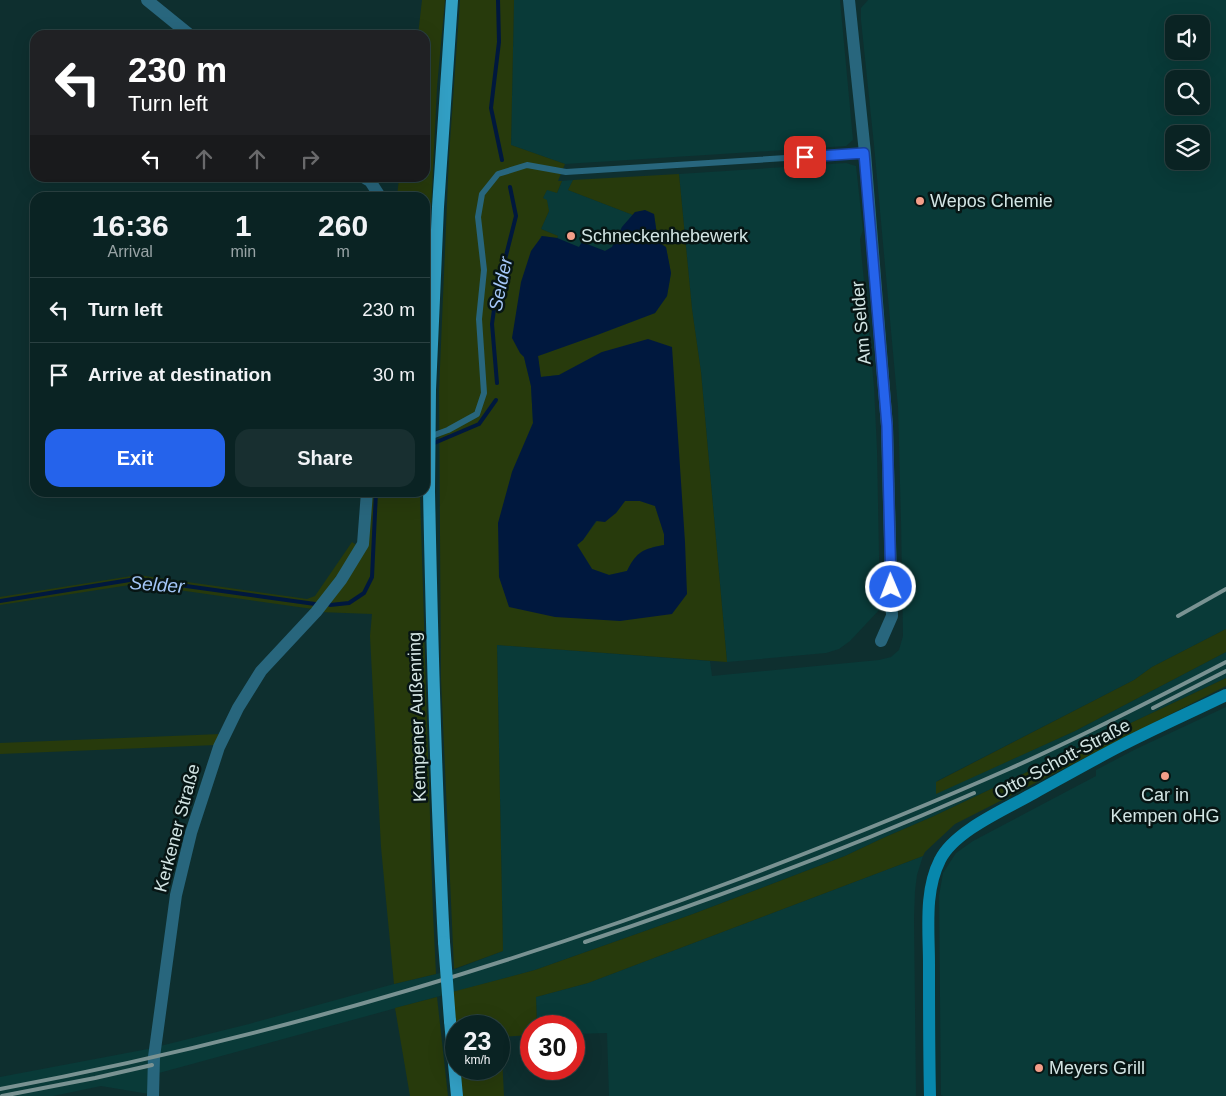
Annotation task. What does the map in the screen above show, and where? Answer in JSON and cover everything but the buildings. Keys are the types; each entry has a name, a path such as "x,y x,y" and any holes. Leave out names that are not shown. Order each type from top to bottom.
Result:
{"main road":[{"name":"Kempener Außenring","path":"430,390 438,207 452,0"},
{"name":"Kempener Außenring","path":"429,497 438,832 444,942 457,1096"}],"street":[{"path":"147,0 184,30"},
{"name":"Am Selder","path":"849,0 887,426 892,616 881,641"},
{"name":"Kerkener Straße","path":"153,1096 154,1057 176,895 191,833 219,747 238,708 261,671 322,604 341,580 364,544 367,497"},
{"name":"Otto-Schott-Straße","path":"930,1096 929,912 934,874 940,859 948,847 962,834 987,819 1122,745 1226,695"}],"lane":[{"path":"430,437 448,430 477,414 484,393 479,319 484,270 478,217 482,194 498,174 527,164 566,172 864,153"}],"shaded area":[{"path":"514,0 840,0 853,140 846,146 565,164 511,145"},
{"path":"868,0 1226,0 1226,629 1152,667 1134,680 937,781 936,793 1075,731 1226,652 1226,678 845,856 693,914 535,970 148,1076 149,1094 101,1086 53,1096 0,1096 0,1077 148,1049 249,1024 456,969 503,951 497,645 710,661 712,676 879,660 891,657 899,650 903,636 898,407 861,8"},
{"path":"846,163 856,166 863,230 860,239 874,387 877,450 880,609 850,641 839,649 826,653 727,662 701,372 692,309 679,174"},
{"path":"573,180 568,190 633,215 622,227 612,247 605,251 582,243 579,248 541,229 549,211 543,198 547,189 557,193 562,181"},
{"path":"1226,707 1226,1096 941,1095 939,896 943,873 956,853 973,841 1096,776 1096,770"},
{"path":"923,856 917,875 914,918 916,1096 609,1096 607,1033 585,1034 585,1015 537,1015 536,997 588,983"}],"green space":[{"path":"422,0 445,0 437,87 430,231 430,192 398,192 399,182 430,182 430,30 419,30"},
{"path":"460,0 514,0 511,145 565,164 558,181 562,181 557,193 547,190 543,198 547,200 549,211 541,229 558,236 557,238 541,236 520,353 524,357 531,386 533,423 512,472 499,577 687,594 602,352 559,375 540,377 538,356 655,313 667,296 671,273 666,248 658,242 654,214 635,212 633,215 568,190 573,180 679,174 692,309 701,372 727,662 497,645 503,951 454,969 441,679 439,391 449,156"},
{"path":"370,497 420,497 436,974 394,984 381,847 370,636 372,614 319,612 360,558"},
{"path":"625,501 640,501 655,506 664,534 664,545 653,547 632,562 627,571 609,575 592,569 577,545 597,521 616,513"},
{"path":"352,542 358,546 313,609 136,584 0,605 0,597 138,575 307,599 315,596"},
{"path":"1226,629 1226,652 1075,731 936,794 936,782 1134,680 1152,667"},
{"path":"1226,678 1226,686 955,824 923,856 588,983 536,997 537,1015 520,1015 520,1036 510,1036 510,1015 455,1015 452,992 535,970 693,914 845,856"},
{"path":"221,734 216,745 0,754 0,743"},
{"path":"437,997 448,1096 410,1096 395,1008"},
{"path":"461,1080 503,1080 504,1096 463,1096"}],"water":[{"path":"645,210 654,214 658,242 666,247 671,273 667,296 655,313 538,356 541,377 559,375 602,352 648,339 672,347 687,594 672,614 620,621 555,617 509,607 499,577 498,523 512,472 533,423 531,386 524,357 512,338 521,282 531,251 542,236 557,238 579,247 582,242 605,251 612,247 622,227 635,212","holes":["625,501 640,501 655,506 664,534 664,545 641,552 627,571 609,575 592,569 577,545 583,540 596,521 605,522 616,513"]}],"waterway":[{"name":"Selder","path":"498,0 499,42 491,108 502,160"},
{"name":"Selder","path":"497,383 492,324 496,295 516,216 510,187"},
{"name":"Selder","path":"432,444 479,424 496,400"},
{"name":"Selder","path":"330,605 349,603 364,593 372,577 376,497"},
{"name":"Selder","path":"0,601 136,579 315,604"}],"railway":[{"path":"1178,616 1226,589"},
{"path":"0,1089 187,1049 372,1001 555,944 646,913 805,854 975,784 1091,730 1226,662"},
{"path":"1153,708 1226,671"},
{"path":"585,942 781,872 878,834 974,793"},
{"path":"2,1096 152,1065"}],"place":[{"name":"Wepos Chemie","path":"920,201"},
{"name":"Schneckenhebewerk","path":"571,236"},
{"name":"Car in Kempen oHG","path":"1165,776"},
{"name":"Meyers Grill","path":"1039,1068"}],"route":[{"path":"805,157 864,153 887,426 891,587"}]}
